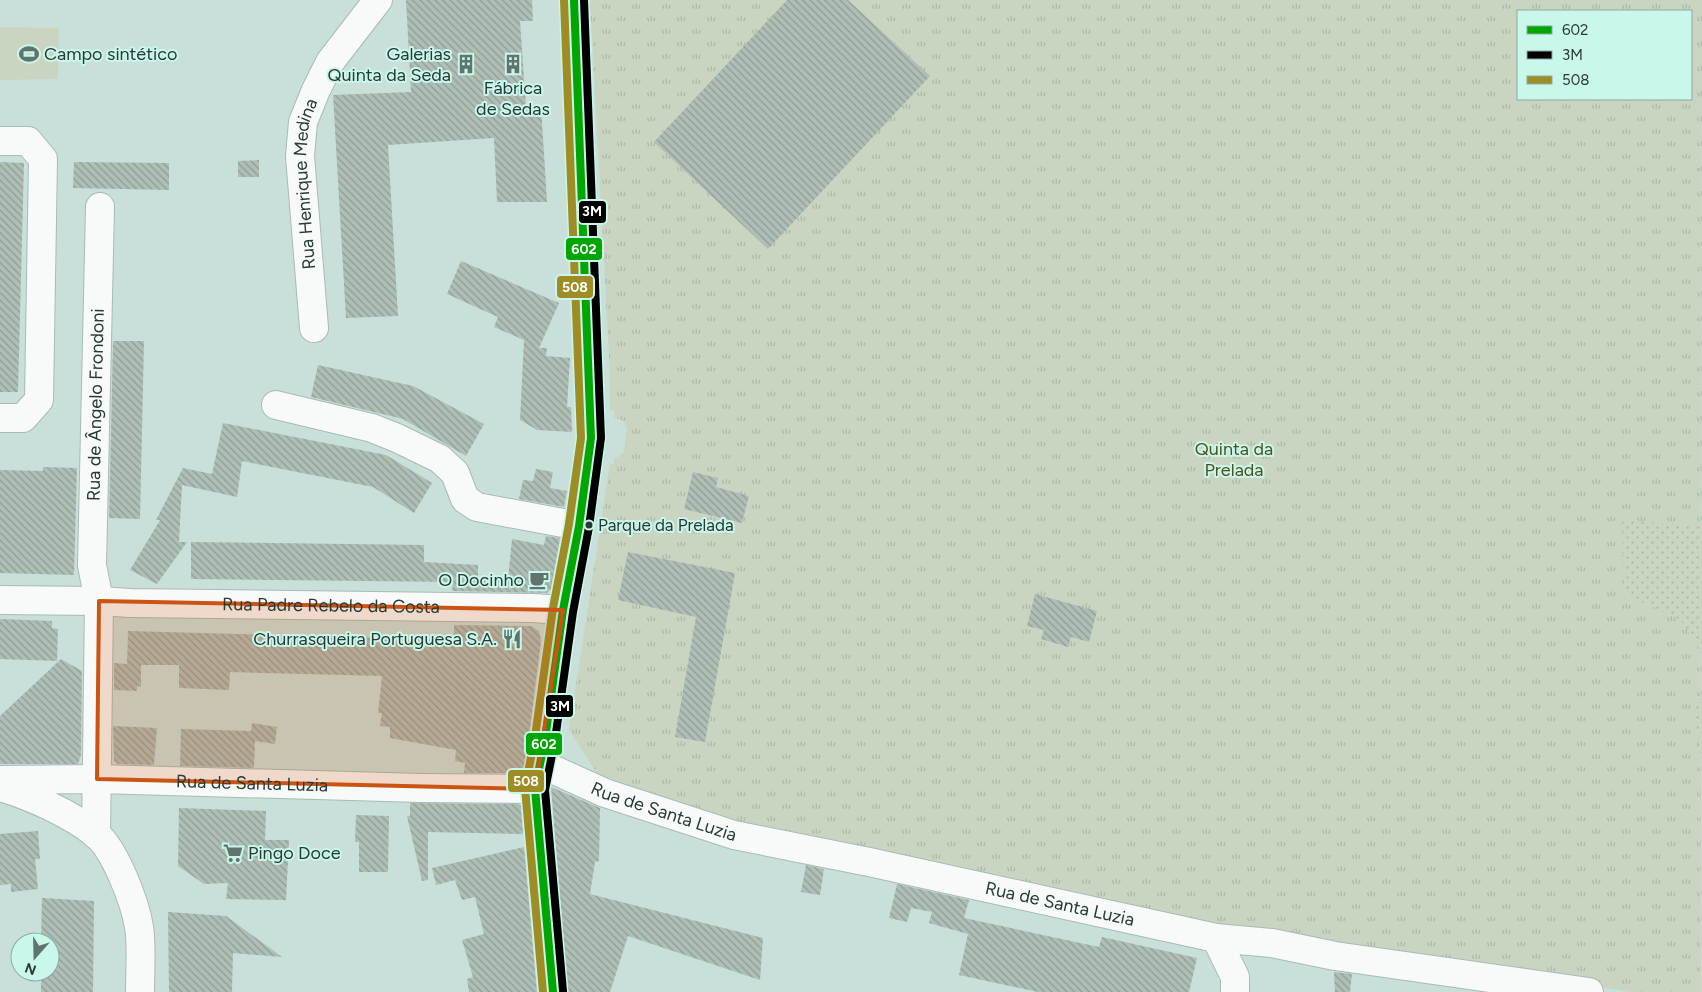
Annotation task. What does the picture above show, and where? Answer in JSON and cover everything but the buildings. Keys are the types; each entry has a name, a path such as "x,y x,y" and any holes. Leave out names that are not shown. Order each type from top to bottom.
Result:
{"street":[{"name":"Rua Henrique Medina","path":"314,328 300,156 303,122 330,62 378,0"},
{"path":"553,992 538,776 563,610 579,526 591,438 574,0"},
{"path":"0,141 28,141 43,159 39,400 23,418 0,418"},
{"name":"Rua de Ângelo Frondoni","path":"96,835 99,601 92,565 100,207"},
{"path":"276,405 372,428 440,459 456,472 465,499 477,507 579,526"},
{"name":"Rua Padre Rebelo da Costa","path":"0,600 563,610"},
{"name":"Rua de Santa Luzia","path":"0,780 97,779 421,788 538,776 605,793 734,835 869,862 1163,928 1216,938 1272,943 1335,956 1589,992"},
{"path":"0,787 24,794 62,813 96,835 107,847 128,886 140,928 140,992"},
{"path":"1216,938 1235,978 1235,992"}],"highlighted area":[{"path":"99,601 563,610 535,789 97,779"}],"green space":[{"name":"Quinta da Prelada","path":"590,0 1702,0 1701,992 1630,992 1503,970 1237,929 740,830 607,789 569,730 610,464 614,464 614,458 624,452 627,429 624,421 614,417 614,411 610,410 610,375"},
{"name":"Campo sintético","path":"0,27 59,28 58,79 0,80"},
{"path":"1622,521 1702,525 1702,655 1681,620 1624,594"},
{"path":"1702,697 1702,764 1694,707"}],"transit line":[{"name":"508","path":"543,992 525,788 535,737 553,608 569,524 581,438 564,0"},
{"name":"602","path":"553,992 535,789 545,739 563,610 579,526 591,438 574,0"},
{"name":"3M","path":"563,991 545,790 555,740 573,612 589,527 601,438 584,0"}],"place":[{"name":"Campo sintético","path":"29,54"},
{"name":"Galerias Quinta da Seda","path":"466,64"},
{"name":"Fábrica de Sedas","path":"513,64"},
{"name":"Parque da Prelada","path":"589,525"},
{"name":"O Docinho","path":"539,580"},
{"name":"Churrasqueira Portuguesa S.A.","path":"512,639"},
{"name":"Pingo Doce","path":"233,853"}]}
